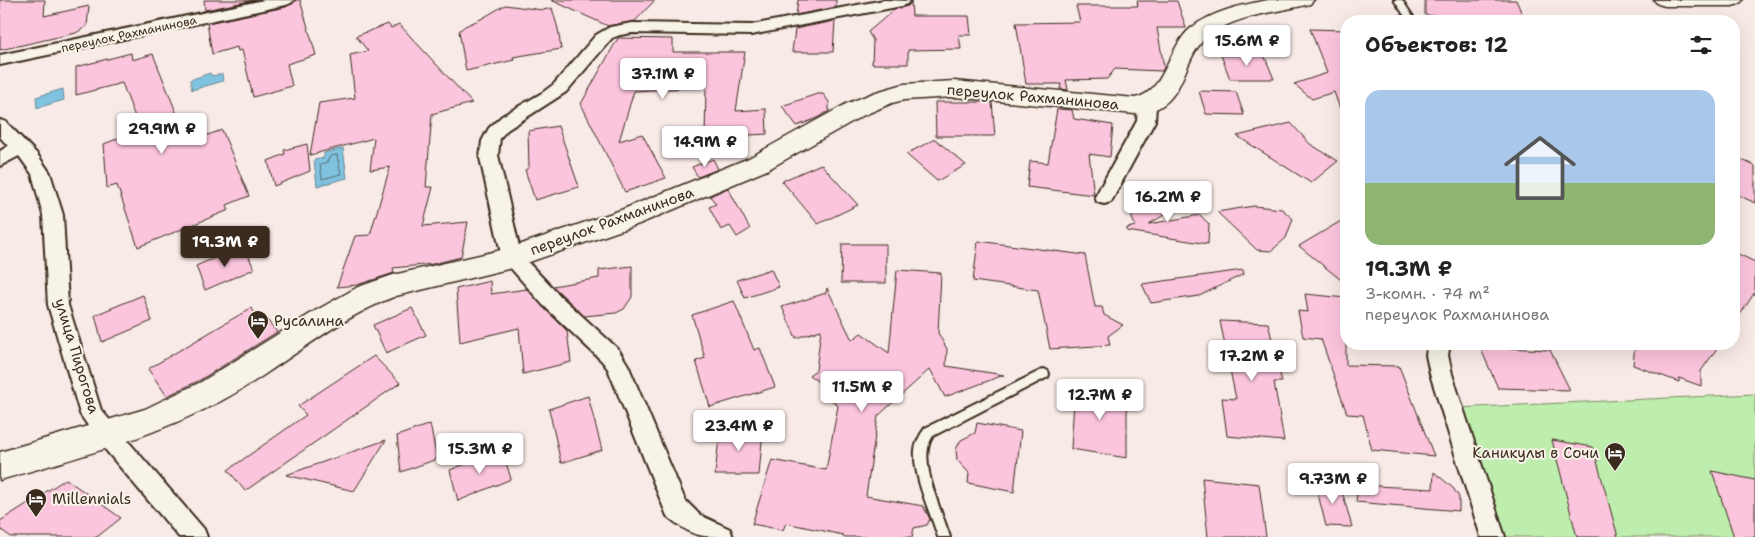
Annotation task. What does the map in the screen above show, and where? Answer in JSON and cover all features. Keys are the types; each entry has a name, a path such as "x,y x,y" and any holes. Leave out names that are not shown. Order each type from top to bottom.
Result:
{"street":[{"name":"переулок Рахманинова","path":"0,60 286,0"},
{"path":"1104,197 1146,121 1147,106 1162,95 1185,48 1198,34 1230,16 1303,0"},
{"path":"1665,0 1732,0"},
{"name":"переулок Рахманинова","path":"721,537 691,523 676,508 617,365 610,355 550,299 512,258 489,158 490,143 495,132 511,118 540,104 556,92 574,74 607,34 632,28 751,30 902,1"},
{"name":"переулок Рахманинова","path":"0,466 107,435 154,419 212,391 325,319 368,295 393,286 512,258 630,217 758,164 854,110 884,97 904,92 954,88 1147,106"},
{"name":"улица Пирогова","path":"0,126 31,158 41,173 53,216 58,305 91,414 195,537"},
{"path":"0,160 20,147"},
{"path":"1438,350 1437,355 1441,374 1493,537"}],"lane":[{"path":"1398,0 1408,15"},
{"path":"944,537 923,468 920,451 922,440 929,432 1044,374"}],"green space":[{"name":"Каникулы в Сочи","path":"1755,394 1755,537 1496,537 1456,408"}],"water":[{"path":"210,73 212,76 222,74 223,81 192,90 190,80"},
{"path":"63,89 64,100 37,108 36,97"},
{"path":"343,148 347,178 317,186 314,160 324,158 324,153"}],"building":[{"path":"0,0 45,0 44,16 89,6 87,26 76,33 0,50"},
{"path":"204,0 255,0 205,10"},
{"path":"296,0 300,0 316,55 287,64 292,86 253,97 242,50 238,51 237,47 212,54 207,23 286,7"},
{"path":"551,0 655,0 635,21 608,26"},
{"path":"798,0 836,0 836,7 796,15"},
{"path":"1425,0 1516,0 1522,15 1425,15"},
{"path":"1137,1 1177,1 1186,28 1157,28 1164,67 1162,71 1115,69 1107,79 1066,80 1068,90 1060,89 1061,84 1026,84 1016,23 1080,22 1076,6 1138,6"},
{"path":"911,2 912,16 969,16 971,35 959,35 961,49 908,50 908,64 872,64 873,40 868,32 895,9 908,6"},
{"path":"505,5 543,10 552,8 561,49 513,57 514,60 466,71 459,31"},
{"path":"835,21 833,52 792,52 795,29"},
{"path":"388,24 391,28 399,24 472,103 432,114 426,187 433,187 423,226 468,222 461,257 433,264 393,268 394,273 357,285 337,287 355,236 370,235 390,167 370,170 374,138 310,155 319,103 355,98 350,55 368,51 356,36"},
{"path":"1310,29 1340,30 1340,109 1334,92 1312,99 1294,84 1327,73"},
{"path":"618,38 673,39 673,52 745,52 736,111 766,109 767,134 705,138 706,87 634,91 619,141 642,134 666,178 625,192 581,104"},
{"path":"131,53 132,60 153,54 188,142 222,130 249,196 227,205 229,210 138,247 117,185 107,188 104,144 140,130 122,83 76,95 76,67"},
{"path":"1221,55 1264,55 1274,79 1230,79"},
{"path":"1199,91 1236,92 1244,115 1206,114"},
{"path":"817,94 823,94 829,102 829,111 797,126 782,106"},
{"path":"935,102 992,102 995,136 936,136"},
{"path":"1057,109 1072,110 1074,119 1113,125 1110,157 1089,154 1094,195 1027,187 1030,161 1048,163"},
{"path":"1291,123 1310,144 1338,161 1311,183 1237,136"},
{"path":"558,126 579,187 535,200 525,170 529,168 528,131"},
{"path":"935,139 966,165 937,181 906,154"},
{"path":"307,144 310,171 274,186 268,161 285,154 284,150"},
{"path":"713,159 718,169 698,177 692,167"},
{"path":"1740,159 1755,166 1755,203 1740,196"},
{"path":"821,164 858,205 818,224 782,181"},
{"path":"728,188 750,229 737,237 730,226 721,230 709,207 716,204 710,196"},
{"path":"1144,199 1181,205 1149,224 1200,215 1209,224 1208,244 1127,231 1127,228 1136,226 1132,219 1133,207"},
{"path":"1254,206 1282,209 1293,219 1286,238 1271,251 1257,250 1217,212"},
{"path":"1340,222 1340,279 1299,246"},
{"path":"978,241 1085,255 1095,307 1102,307 1104,315 1123,325 1108,336 1110,345 1050,349 1038,290 973,281"},
{"path":"842,244 886,244 886,283 841,283"},
{"path":"244,245 254,269 205,290 196,266"},
{"path":"1740,255 1755,262 1755,292 1740,315"},
{"path":"632,266 632,297 624,309 616,313 584,316 553,286 599,278 599,270"},
{"path":"771,269 779,287 745,298 737,280"},
{"path":"897,270 941,273 938,333 947,349 946,366 1004,375 945,397 930,369 878,416 866,496 923,506 930,519 927,525 914,528 912,537 843,537 843,535 786,523 783,530 752,524 772,460 826,470 838,406 824,393 821,384 809,375 816,370 821,330 796,338 782,307 826,293 827,288 852,340 861,333 889,353"},
{"path":"1243,270 1244,274 1199,296 1151,303 1142,284"},
{"path":"490,281 491,294 527,289 567,331 571,362 523,374 519,328 460,342 456,289"},
{"path":"1305,294 1340,297 1340,350 1346,350 1346,365 1399,366 1434,456 1372,450 1363,415 1347,414 1321,339 1303,337 1298,311 1308,312"},
{"path":"143,295 152,321 102,342 95,315"},
{"path":"734,301 754,350 760,348 775,387 710,407 696,361 705,358 692,315"},
{"path":"251,308 260,319 264,316 277,332 200,380 167,396 148,369"},
{"path":"412,308 426,335 386,353 373,325"},
{"path":"1220,321 1268,323 1282,382 1274,382 1284,441 1227,436 1222,398 1236,399"},
{"path":"1481,350 1550,350 1570,390 1498,388"},
{"path":"1634,350 1716,350 1701,371 1701,386 1679,378 1679,382 1633,365"},
{"path":"374,356 400,383 245,491 228,470 306,415 298,406"},
{"path":"1075,385 1127,392 1127,458 1071,449"},
{"path":"588,396 602,450 561,463 549,409"},
{"path":"977,423 1021,431 1014,492 968,483 969,473 957,460 956,449 961,440 975,433"},
{"path":"430,424 437,459 401,472 397,436"},
{"path":"720,429 763,429 759,475 715,475"},
{"path":"386,440 354,491 286,475"},
{"path":"1552,440 1593,447 1618,537 1577,537"},
{"path":"502,449 511,479 458,501 450,470"},
{"path":"1712,471 1755,480 1755,537 1734,537"},
{"path":"1434,472 1453,488 1459,497 1459,511 1356,502 1358,485 1433,489"},
{"path":"1202,478 1259,484 1266,537 1208,537"},
{"path":"66,479 121,518 97,537 11,537 0,529 0,521"},
{"path":"1315,482 1340,484 1352,527 1326,526"}],"place":[{"name":"Русалина","path":"258,340"},
{"name":"Каникулы в Сочи","path":"1615,472"},
{"name":"Millennials","path":"36,518"}]}
